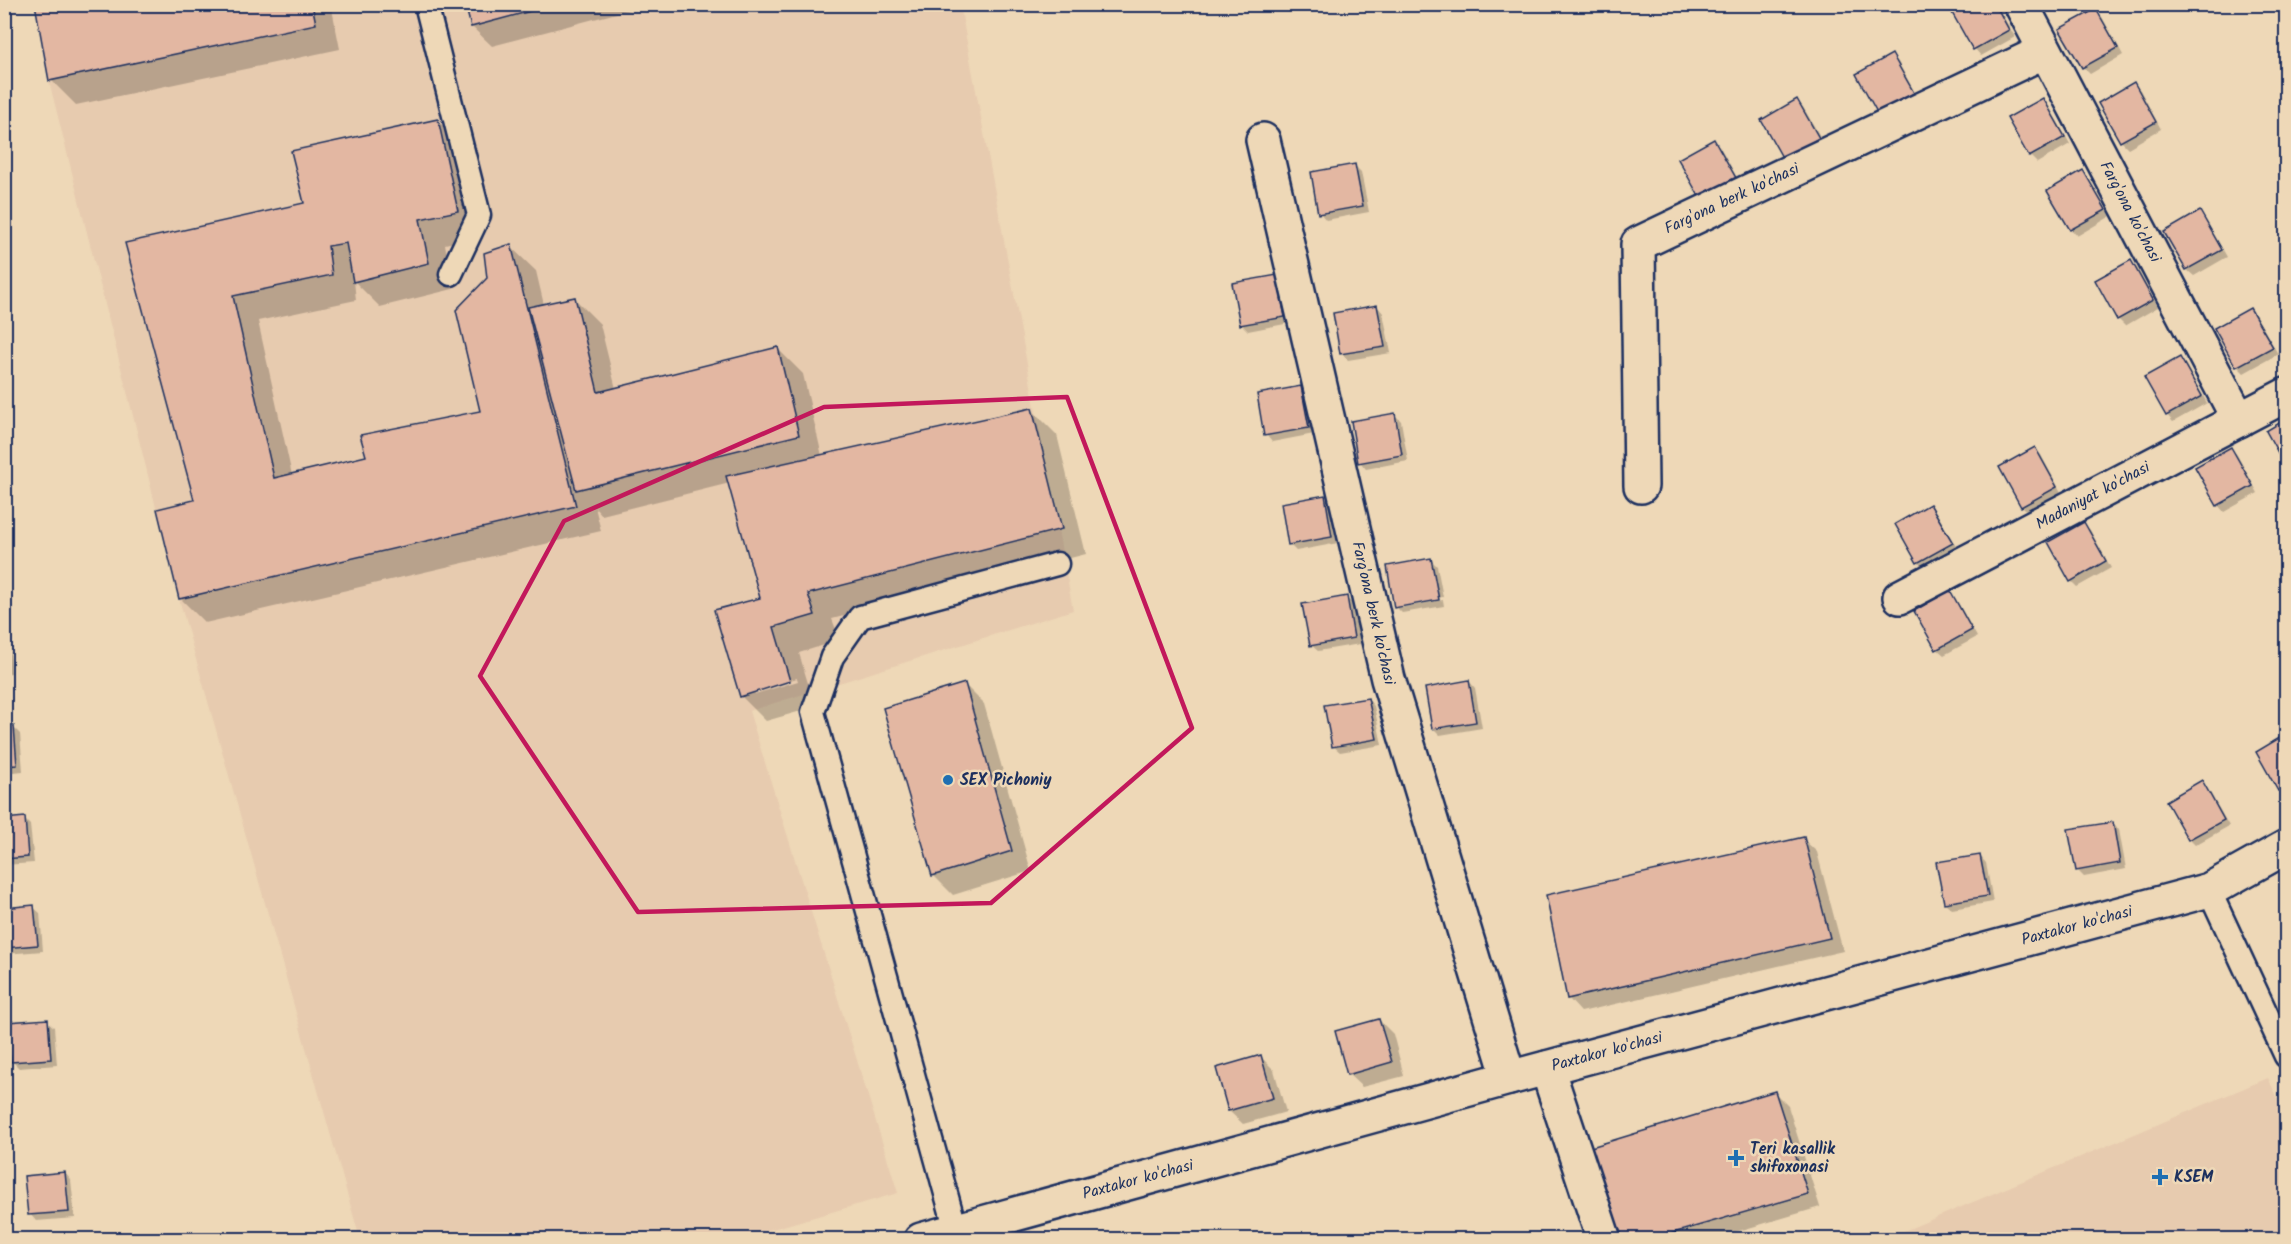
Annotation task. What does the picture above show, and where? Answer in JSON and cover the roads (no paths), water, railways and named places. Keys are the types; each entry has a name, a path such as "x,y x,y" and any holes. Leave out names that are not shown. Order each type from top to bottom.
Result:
{"street":[{"name":"Farg'ona ko'chasi","path":"2021,4 2239,420"},
{"name":"Farg'ona berk ko'chasi","path":"1641,486 1638,244 2045,51"},
{"name":"Farg'ona berk ko'chasi","path":"1263,140 1388,679 1509,1078"},
{"name":"Madaniyat ko'chasi","path":"1900,597 2286,395"},
{"name":"Paxtakor ko'chasi","path":"921,1239 2209,890 2286,847"},
{"path":"1546,1068 1604,1239"}],"lane":[{"path":"426,4 479,215 452,274"},
{"path":"956,1230 813,712 832,657 860,617 1057,564"},
{"path":"2209,890 2286,1056"}],"place":[{"name":"SEX Pichoniy","path":"948,780"},
{"name":"Teri kasallik shifoxonasi","path":"1736,1158"},
{"name":"KSEM","path":"2160,1177"}]}
